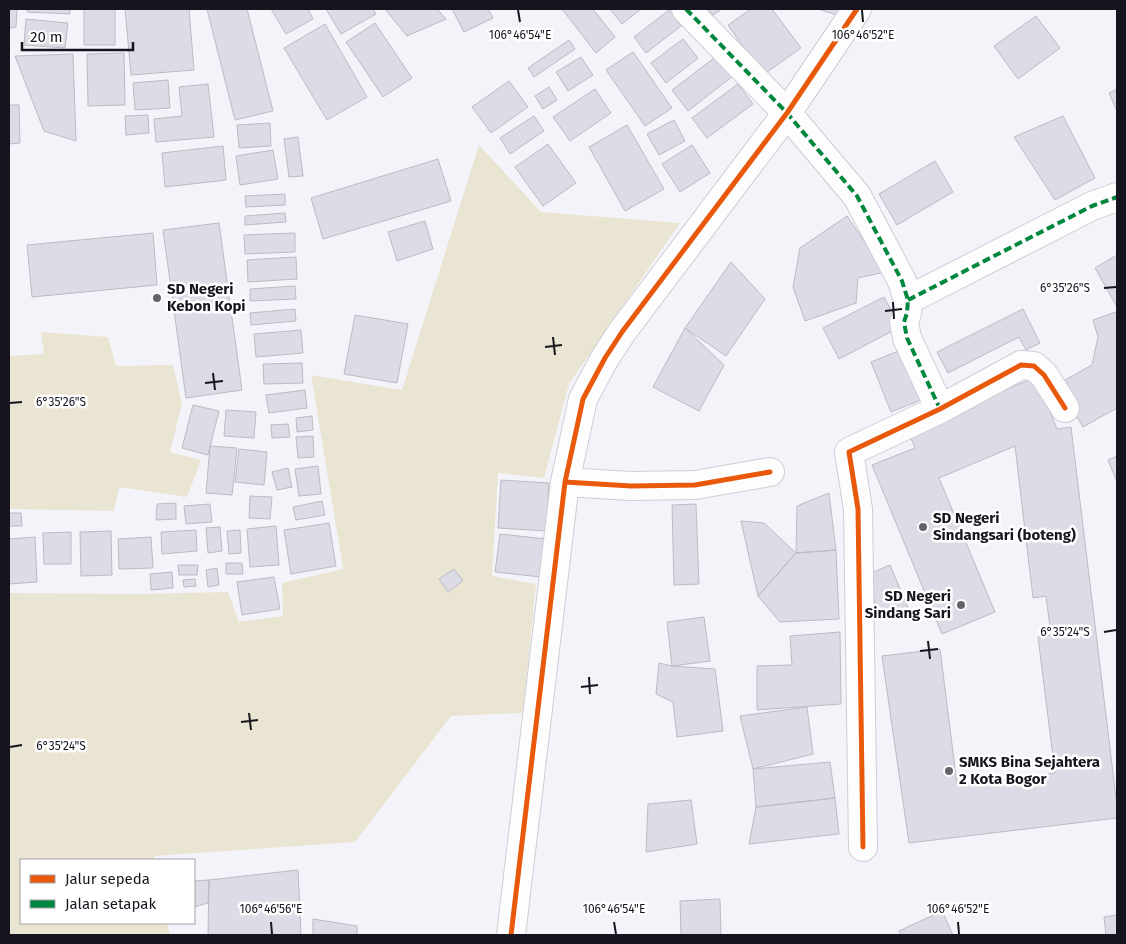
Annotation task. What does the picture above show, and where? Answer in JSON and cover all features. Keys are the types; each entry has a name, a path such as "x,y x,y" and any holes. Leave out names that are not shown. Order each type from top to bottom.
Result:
{"street":[{"path":"686,9 787,113 857,196 902,281 908,300 907,314 904,322 907,338 940,410"},
{"path":"511,935 565,482 583,400 622,332 787,113 857,9"},
{"path":"908,300 1092,206 1117,197"},
{"path":"863,847 858,509 849,452 940,410 1021,365 1034,366 1044,375 1065,408"},
{"path":"565,482 631,486 695,485 770,472"}],"shaded area":[{"path":"479,145 541,212 680,223 569,384 544,478 498,473 492,576 536,584 523,713 451,716 355,842 154,856 155,859 20,859 20,924 167,924 170,935 9,935 9,593 139,594 228,592 239,622 283,616 282,583 343,569 311,375 402,390"},
{"path":"41,332 108,337 116,366 173,365 182,404 170,452 201,460 187,497 119,487 114,511 9,509 9,356 44,354"}],"building":[{"path":"9,9 17,9 16,27 9,28"},
{"path":"27,9 70,9 70,14 27,12"},
{"path":"84,9 115,9 115,45 84,45"},
{"path":"125,9 189,9 194,70 131,75"},
{"path":"207,9 247,9 273,111 235,120"},
{"path":"271,9 308,9 313,19 286,34"},
{"path":"326,9 373,9 376,14 341,34"},
{"path":"385,9 437,9 446,19 407,36"},
{"path":"452,9 488,9 493,18 464,32"},
{"path":"562,9 593,9 615,37 596,53"},
{"path":"610,9 641,9 622,24"},
{"path":"708,9 722,9 713,15"},
{"path":"751,9 772,9 801,48 763,75 728,25"},
{"path":"818,9 845,9 843,17"},
{"path":"669,10 681,26 646,53 634,37"},
{"path":"1036,16 1060,48 1018,79 994,46"},
{"path":"26,19 68,23 65,48 24,45"},
{"path":"375,23 412,78 383,97 346,42"},
{"path":"325,24 367,97 327,120 284,48"},
{"path":"683,39 698,58 666,83 651,63"},
{"path":"569,40 575,49 534,77 528,68"},
{"path":"633,52 672,108 645,126 606,70"},
{"path":"124,53 125,105 88,106 87,54"},
{"path":"73,54 76,141 44,131 15,56"},
{"path":"718,55 733,76 688,111 672,90"},
{"path":"581,57 593,75 568,91 556,72"},
{"path":"168,80 170,108 135,110 133,83"},
{"path":"509,81 528,107 491,133 472,107"},
{"path":"208,84 214,137 156,142 154,119 182,116 179,87"},
{"path":"738,84 753,104 707,138 692,118"},
{"path":"549,87 557,100 543,109 535,96"},
{"path":"595,89 611,113 570,141 553,117"},
{"path":"1117,89 1117,111 1109,93"},
{"path":"9,105 19,105 20,143 9,144"},
{"path":"148,115 149,133 126,135 125,116"},
{"path":"534,116 544,131 510,154 500,138"},
{"path":"1063,116 1095,178 1055,200 1014,137"},
{"path":"674,120 685,141 659,155 647,134"},
{"path":"270,123 271,146 239,148 237,125"},
{"path":"627,125 664,189 625,211 589,147"},
{"path":"298,137 303,176 289,177 284,139"},
{"path":"548,144 576,183 543,206 515,167"},
{"path":"692,145 710,173 680,192 662,164"},
{"path":"223,146 226,180 165,187 162,153"},
{"path":"273,150 278,179 240,185 236,156"},
{"path":"438,159 451,201 323,239 311,198"},
{"path":"935,161 953,192 897,225 879,194"},
{"path":"285,194 285,205 246,207 245,196"},
{"path":"285,213 286,222 245,225 245,216"},
{"path":"847,216 885,272 858,278 856,303 805,321 793,287 800,248"},
{"path":"425,221 433,249 397,261 388,232"},
{"path":"219,223 242,390 186,398 163,230"},
{"path":"153,233 157,285 32,297 27,245"},
{"path":"295,233 295,252 245,254 244,235"},
{"path":"1117,255 1117,307 1095,268"},
{"path":"296,257 297,279 248,282 247,260"},
{"path":"731,262 765,299 726,356 685,328"},
{"path":"295,286 296,299 250,301 250,289"},
{"path":"884,297 900,327 839,359 823,328"},
{"path":"295,309 296,321 251,325 250,313"},
{"path":"1023,309 1040,343 1026,350 1019,337 948,373 937,352"},
{"path":"1116,312 1117,408 1083,427 1058,384 1092,365 1098,337 1093,320"},
{"path":"355,315 408,324 397,383 344,374"},
{"path":"685,328 724,365 699,411 653,387"},
{"path":"301,330 303,353 256,357 254,334"},
{"path":"906,348 926,398 891,412 871,362"},
{"path":"302,363 303,383 264,384 263,364"},
{"name":"SD Negeri Sindang Sari","path":"1036,377 1057,429 1071,427 1117,818 909,843 882,656 940,649 957,784 1055,773 1038,637 1051,635 1046,596 1033,598 1015,446 939,478 995,612 942,634 872,465 915,448 908,431"},
{"path":"305,390 307,408 269,413 266,395"},
{"path":"193,405 219,411 208,455 182,448"},
{"path":"226,410 256,412 254,438 224,436"},
{"path":"312,416 313,430 297,432 296,418"},
{"path":"288,424 290,437 272,438 271,425"},
{"path":"313,436 314,457 298,458 296,437"},
{"path":"210,446 237,448 232,495 206,493"},
{"path":"239,449 267,452 264,485 235,482"},
{"path":"1117,456 1117,482 1108,460"},
{"path":"318,466 321,494 299,496 295,469"},
{"path":"288,468 292,487 277,490 272,472"},
{"path":"501,480 549,483 546,531 498,528"},
{"path":"829,493 836,550 796,553 797,506"},
{"path":"250,496 272,497 270,519 249,518"},
{"path":"322,501 325,515 296,520 293,507"},
{"path":"176,503 176,519 156,520 157,504"},
{"path":"210,504 212,522 186,524 184,506"},
{"path":"696,504 699,584 674,585 672,505"},
{"path":"9,513 21,513 22,526 9,526"},
{"path":"741,521 764,523 796,553 758,596"},
{"path":"329,523 336,566 291,574 284,530"},
{"path":"276,526 279,565 250,567 247,529"},
{"path":"220,527 222,551 208,553 206,528"},
{"path":"196,530 197,551 162,554 161,532"},
{"path":"240,530 241,553 229,554 227,531"},
{"path":"111,531 112,575 81,576 80,532"},
{"path":"71,532 71,564 44,564 43,533"},
{"path":"500,534 546,539 541,577 495,572"},
{"path":"35,537 37,582 9,584 9,539"},
{"path":"151,537 153,568 119,569 118,539"},
{"path":"836,550 839,619 780,622 758,596 796,553"},
{"path":"226,563 242,563 243,574 226,574"},
{"path":"178,565 198,565 197,575 179,575"},
{"path":"890,565 908,608 882,618 864,576"},
{"path":"217,568 219,585 208,587 206,570"},
{"path":"454,569 463,581 448,592 439,579"},
{"path":"172,572 173,588 151,590 150,574"},
{"path":"274,577 280,609 242,615 237,582"},
{"path":"195,579 196,586 184,587 183,580"},
{"path":"704,617 710,661 672,666 667,622"},
{"path":"840,632 841,704 757,710 757,666 792,665 790,636"},
{"path":"659,663 672,666 715,669 723,731 677,737 673,702 656,694"},
{"path":"807,707 813,754 753,769 740,716"},
{"path":"830,762 835,798 756,807 753,769"},
{"path":"835,798 839,834 749,844 756,807"},
{"path":"691,800 697,844 646,852 648,804"},
{"path":"298,870 301,935 208,935 209,880"},
{"path":"209,880 208,903 195,907 195,881"},
{"path":"720,899 721,935 681,935 680,901"},
{"path":"942,911 953,935 901,935 899,931"},
{"path":"1117,915 1117,935 1106,935 1104,917"},
{"path":"313,919 357,926 357,935 313,935"}],"marked path":[{"path":"686,9 787,113 857,196 902,281 908,300 904,322 907,338 940,409"},
{"path":"908,300 1092,206 1117,197"}],"cycle path":[{"path":"511,935 565,482 583,399 605,358 622,332 787,113 857,9"},
{"path":"863,847 858,509 849,452 940,409 1021,365 1034,366 1044,375 1065,408"},
{"path":"565,482 631,486 695,485 770,472"}],"place":[{"name":"SD Negeri Kebon Kopi","path":"157,298"},
{"name":"SD Negeri Sindangsari (boteng)","path":"923,527"},
{"name":"SD Negeri Sindang Sari","path":"961,605"},
{"name":"SMKS Bina Sejahtera 2 Kota Bogor","path":"949,771"}]}
